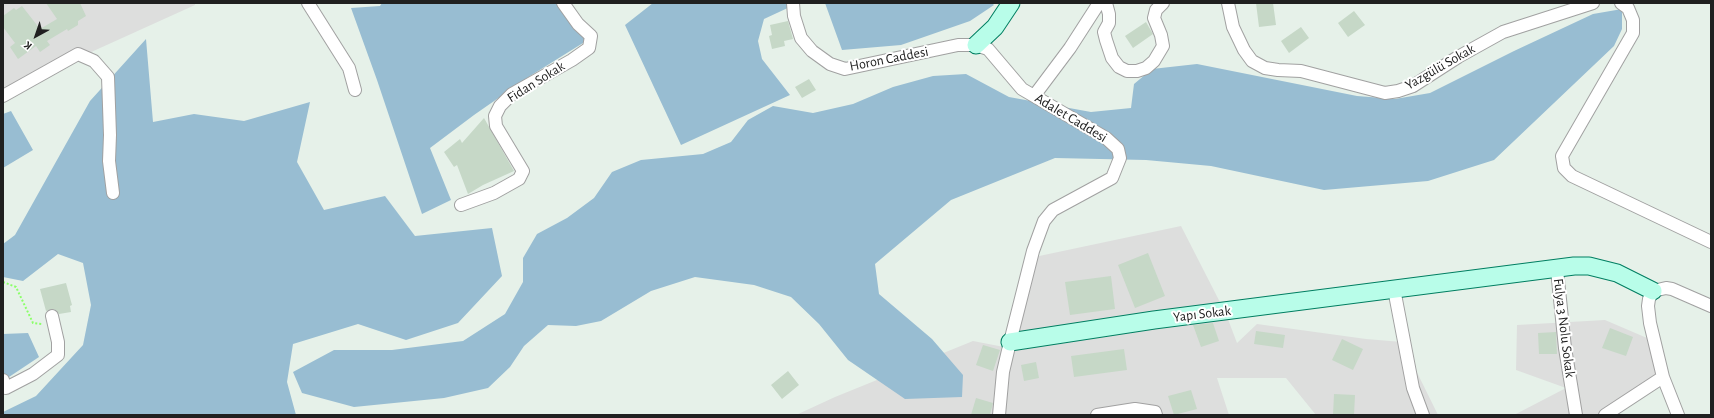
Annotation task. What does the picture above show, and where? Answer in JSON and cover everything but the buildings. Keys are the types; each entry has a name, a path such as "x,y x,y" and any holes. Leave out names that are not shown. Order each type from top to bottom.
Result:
{"street":[{"path":"308,3 349,68 355,90"},
{"name":"Fidan Sokak","path":"461,205 494,193 519,179 523,171 496,126 495,116 500,106 512,94 572,60 589,48 591,36 578,24 563,3"},
{"name":"Horon Caddesi","path":"793,3 794,16 801,38 812,51 830,64 846,69 958,45 976,45"},
{"path":"976,45 995,27 1011,3"},
{"path":"1034,96 1070,48 1099,3"},
{"path":"1106,3 1109,19 1109,23 1104,32 1106,40 1112,58 1119,67 1127,71 1137,71 1146,68 1154,60 1163,46 1161,34 1154,18 1156,10 1163,3"},
{"name":"Yazgülü Sokak","path":"1228,3 1233,27 1244,50 1252,61 1265,68 1301,71 1385,92 1398,91 1414,86 1458,57 1503,32 1593,3"},
{"path":"1621,3 1628,8 1633,20 1633,33 1562,156 1564,168 1572,176 1711,242"},
{"name":"Adalet Caddesi","path":"976,45 988,49 1022,89 1106,138 1118,149 1120,158 1112,178 1053,210 1044,221 1033,251 1003,372 999,415"},
{"path":"3,96 78,54 94,61 108,77 110,134 109,161 113,193"},
{"name":"Fulya 3 Nolu Sokak","path":"1576,415 1565,348 1557,270 1574,266 1603,268 1618,273 1653,291"},
{"name":"Yapı Sokak","path":"1010,342 1154,320 1394,289 1557,270"},
{"path":"1678,415 1663,377 1649,311 1649,299 1653,291 1666,288 1672,289 1711,306"},
{"path":"1394,289 1413,388 1423,415"},
{"path":"4,386 33,374 58,355 58,342 52,316"},
{"path":"1605,415 1663,377"},
{"path":"1097,415 1135,409 1155,412 1156,415"}],"path":[{"path":"3,282 16,287 33,323 45,324 52,316"}],"shaded area":[{"path":"3,3 195,3 195,5 3,92"},
{"path":"382,3 559,3 588,33 583,43 530,76 430,148 451,200 422,214 351,8 380,6"},
{"path":"653,3 792,3 792,6 764,19 758,41 762,59 790,95 681,145 625,25"},
{"path":"825,3 992,3 994,5 970,21 901,45 842,50"},
{"path":"1622,9 1622,29 1614,46 1494,160 1428,181 1324,190 1211,166 1146,160 1055,158 951,200 875,264 879,294 932,339 963,375 962,397 905,399 848,360 819,324 791,297 754,285 695,277 651,291 601,321 576,326 548,325 524,346 510,367 488,388 444,398 354,407 302,393 293,372 334,350 392,350 463,341 505,314 523,282 523,258 537,234 567,218 594,198 612,172 641,160 703,154 731,142 748,120 773,106 813,113 853,104 893,87 933,76 966,74 1009,97 1091,112 1131,108 1134,84 1152,69 1197,64 1357,96 1395,99 1430,93 1593,14"},
{"path":"146,39 153,122 194,114 244,121 310,102 297,162 324,210 385,196 415,236 492,228 502,276 458,323 406,340 358,324 293,344 287,382 296,415 3,415 3,412 36,396 83,345 91,305 83,263 58,254 23,281 3,277 3,244 15,235 90,101"},
{"path":"11,111 33,150 3,168 3,114"},
{"path":"1181,226 1226,314 1237,343 1257,324 1366,339 1402,342 1438,415 1316,415 1286,378 1217,378 1229,415 796,415 835,397 973,341 1004,347 1025,259"},
{"path":"1605,320 1661,344 1669,374 1611,415 1514,415 1566,388 1516,370 1517,325"},
{"path":"28,333 39,357 3,381 3,334"}]}
